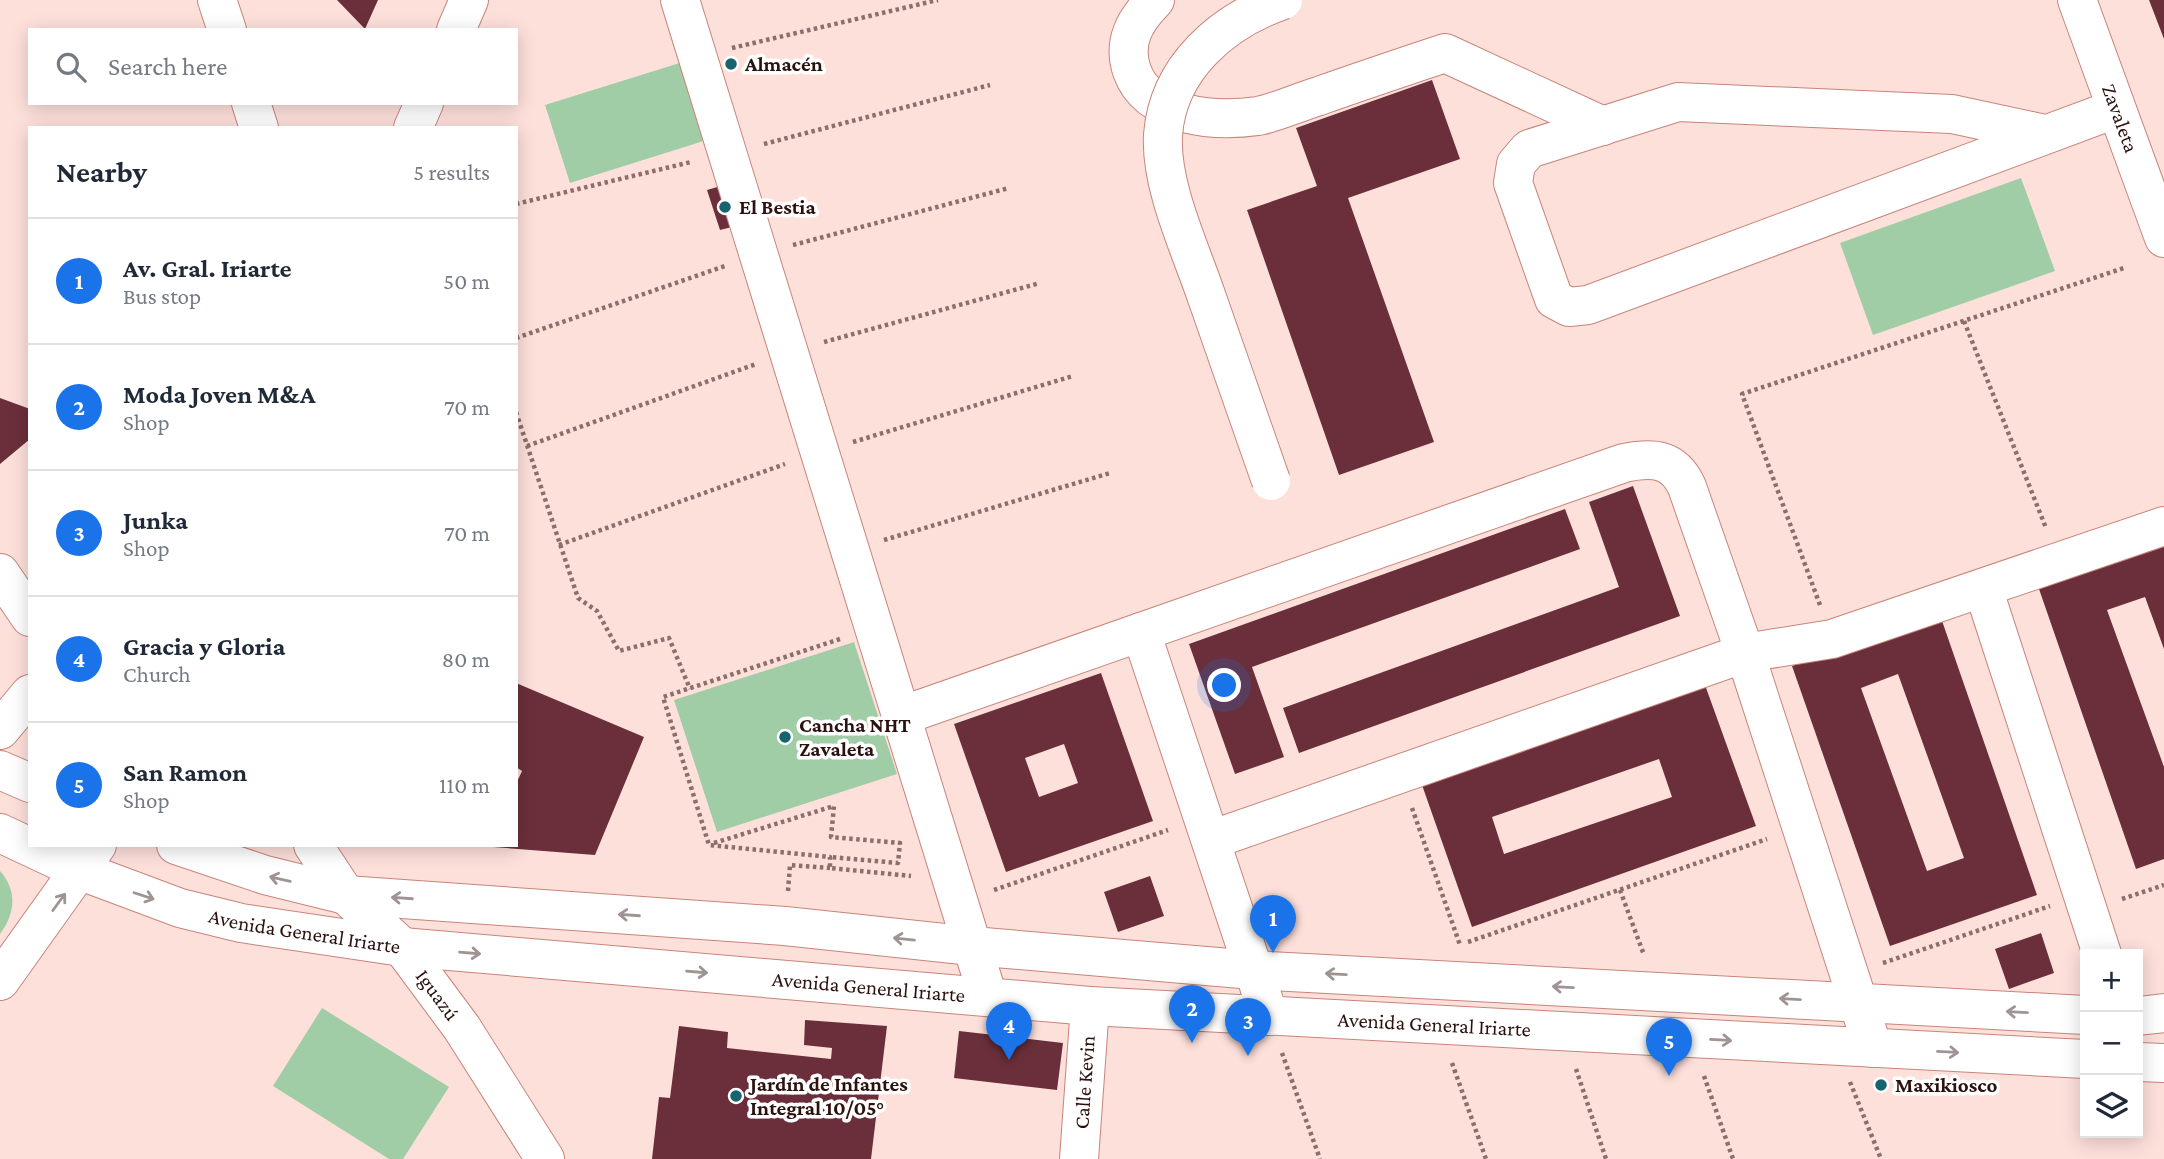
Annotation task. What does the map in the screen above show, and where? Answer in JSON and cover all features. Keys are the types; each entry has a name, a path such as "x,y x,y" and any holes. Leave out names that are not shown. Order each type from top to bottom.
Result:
{"street":[{"path":"217,0 225,28"},
{"path":"457,28 469,0"},
{"path":"680,0 988,997"},
{"path":"1155,0 1133,28 1129,42 1132,70 1139,88 1167,107 1185,113 1205,117 1260,115 1445,53 1603,126"},
{"path":"1271,481 1170,192 1163,136 1171,98 1189,63 1219,31 1283,0"},
{"name":"Zavaleta","path":"2077,0 2164,238"},
{"path":"2045,134 1952,114 1678,102 1529,149 1516,164 1513,183 1554,299 1569,307 1588,305 2115,109"},
{"path":"252,105 258,126"},
{"path":"414,126 423,105"},
{"path":"901,716 1624,463 1656,459 1676,468 1682,477 1745,653 1873,1048"},
{"path":"1207,829 1401,774 1745,653 1832,639 2164,526"},
{"path":"0,573 28,614"},
{"path":"1983,588 2100,949"},
{"path":"1141,632 1269,1016"},
{"path":"0,730 28,696"},
{"path":"0,770 28,782"},
{"name":"Avenida General Iriarte","path":"0,833 28,841"},
{"name":"Avenida General Iriarte","path":"50,847 89,858 180,908 241,923 402,947 1090,1006 2080,1059"},
{"name":"Avenida General Iriarte","path":"182,847 265,875 346,894 785,926 972,946 1253,970 1658,992 1854,989 2080,1015"},
{"name":"Iguazú","path":"314,847 346,894 402,947 462,1028 545,1159"},
{"path":"0,981 89,858"},
{"name":"Calle Kevin","path":"1079,1159 1090,1006"},
{"path":"2143,1015 2164,1013"},
{"path":"2143,1062 2164,1063"}],"path":[{"path":"697,56 938,0"},
{"path":"518,204 990,85"},
{"path":"518,337 758,255 1009,188"},
{"path":"1832,639 1742,394 2123,268"},
{"path":"527,446 789,352 1040,283"},
{"path":"1964,321 2060,562"},
{"path":"559,545 819,452 1073,376"},
{"path":"518,418 578,598 597,611 619,651 669,638 690,688"},
{"path":"850,551 1110,473"},
{"path":"709,845 663,697 874,628"},
{"path":"1401,774 1474,982"},
{"path":"834,806 831,837 900,843 898,863 709,845 834,806"},
{"path":"1460,944 1801,828"},
{"path":"790,865 952,880 985,893 1207,829"},
{"path":"830,857 830,868"},
{"path":"1620,890 1658,992"},
{"path":"1854,989 2083,895"},
{"path":"1269,1016 1320,1159"},
{"path":"1440,1026 1486,1159"},
{"path":"1563,1032 1606,1159"},
{"path":"1691,1039 1733,1159"},
{"path":"1835,1046 1881,1159"}],"green space":[{"path":"686,61 710,139 570,183 545,105"},
{"path":"2021,178 2055,271 1873,335 1840,243"},
{"name":"Cancha NHT Zavaleta","path":"854,642 897,774 717,832 674,700"},
{"path":"0,871 10,886 12,903 9,919 0,934"},
{"path":"322,1008 449,1087 403,1159 389,1159 273,1086"}],"building":[{"path":"337,0 378,0 364,28"},
{"path":"2149,0 2164,0 2164,39"},
{"path":"1432,80 1460,159 1348,198 1434,442 1339,475 1247,210 1317,186 1296,128"},
{"name":"El Bestia","path":"731,183 744,224 720,230 707,190"},
{"path":"0,398 28,408 28,441 0,464"},
{"path":"1633,486 1680,616 1299,753 1283,708 1619,587 1589,502"},
{"path":"1565,509 1580,549 1252,667 1284,757 1235,774 1189,644"},
{"path":"2164,545 2164,649 2145,597 2107,610 2164,767 2164,859 2136,869 2039,589"},
{"path":"1940,615 2037,895 1890,946 1792,666","holes":["1898,674 1964,858 1927,871 1861,688"]},
{"path":"1101,673 1153,821 1006,872 954,724","holes":["1064,744 1078,783 1039,797 1025,758"]},
{"path":"518,684 644,737 595,855 493,847 518,847 518,780 522,771 518,768"},
{"path":"1705,685 1756,826 1472,927 1422,785","holes":["1659,759 1672,797 1504,854 1492,817"]},
{"path":"1150,876 1164,916 1118,932 1104,892"},
{"path":"2041,933 2054,973 2009,989 1995,949"},
{"path":"805,1020 887,1026 871,1159 652,1159 659,1097 670,1098 679,1026 728,1032 727,1048 831,1059 832,1048 804,1045"},
{"path":"959,1031 1063,1043 1057,1090 954,1078"}],"place":[{"name":"Almacén","path":"731,64"},
{"name":"El Bestia","path":"725,207"},
{"name":"Cancha NHT Zavaleta","path":"785,737"},
{"name":"Av. Gral. Iriarte","path":"1273,953"},
{"name":"Moda Joven M&A","path":"1192,1043"},
{"name":"Junka","path":"1248,1056"},
{"name":"Gracia y Gloria","path":"1009,1060"},
{"name":"San Ramon","path":"1669,1076"},
{"name":"Maxikiosco","path":"1881,1085"},
{"name":"Jardín de Infantes Integral 10/05°","path":"736,1096"}]}
